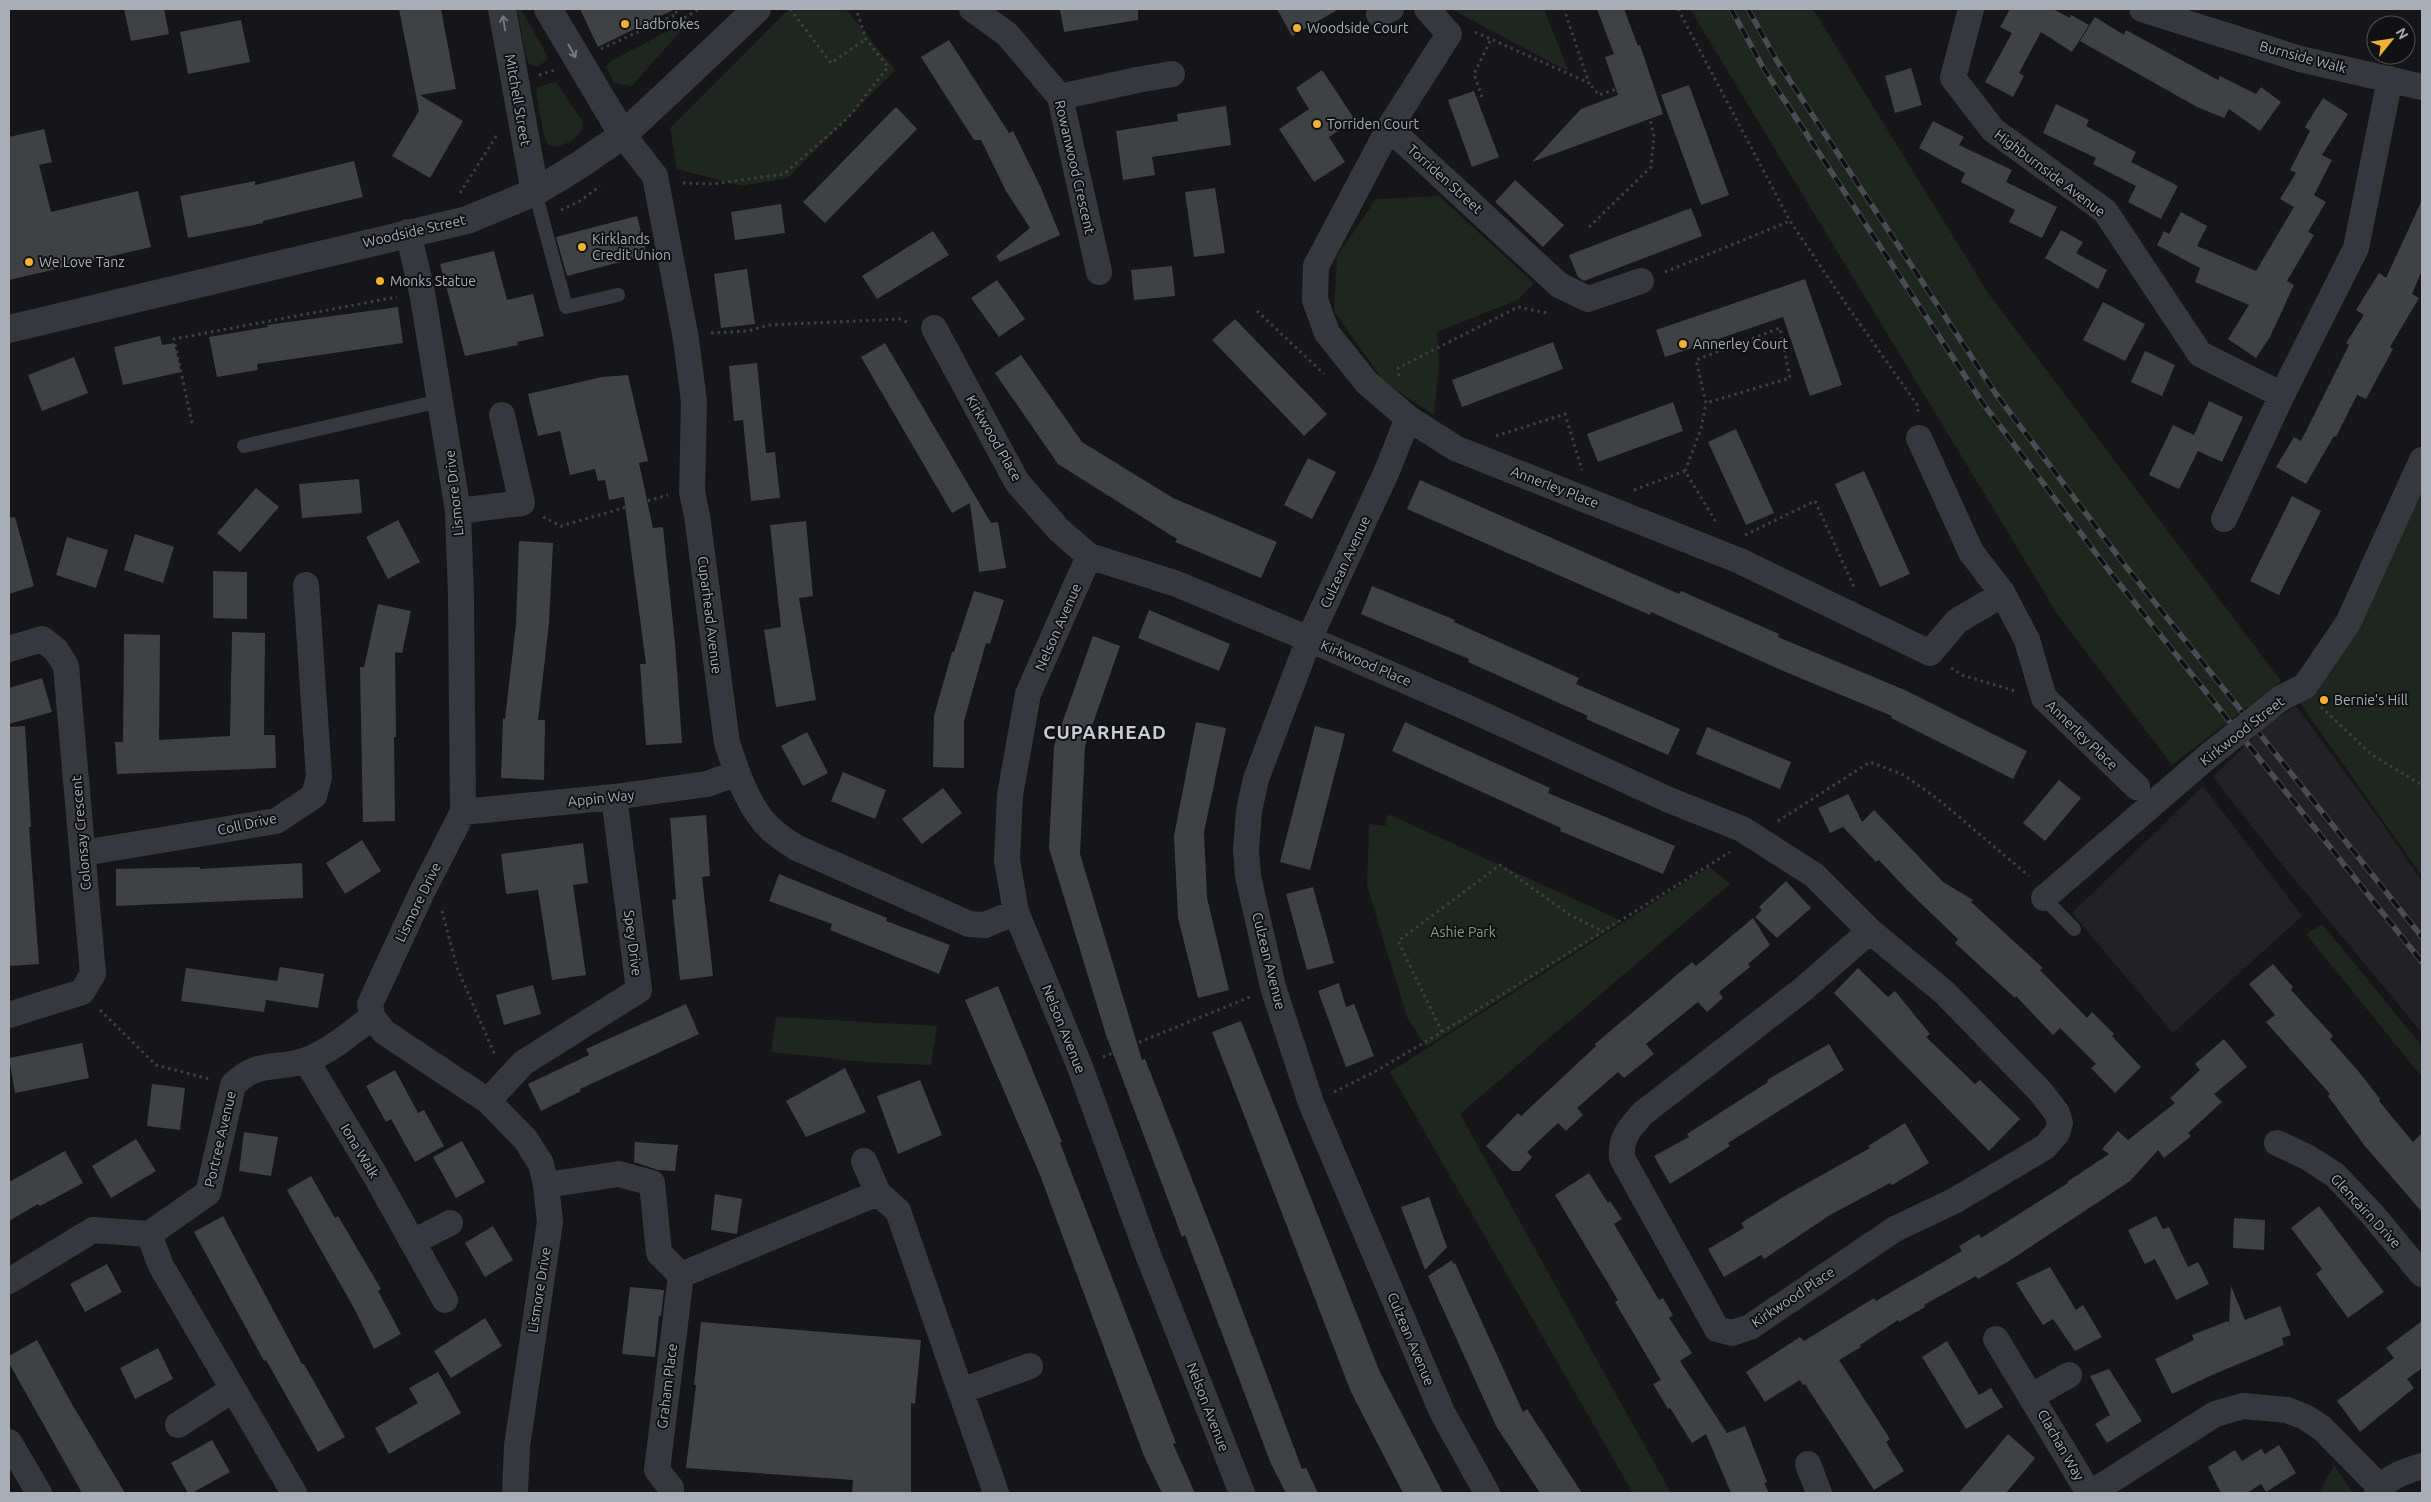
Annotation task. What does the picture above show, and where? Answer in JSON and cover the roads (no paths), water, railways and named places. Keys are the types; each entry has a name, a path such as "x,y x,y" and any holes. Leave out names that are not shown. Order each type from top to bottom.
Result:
{"street":[{"name":"Mitchell Street","path":"502,9 535,192"},
{"path":"548,9 622,135"},
{"name":"Woodside Street","path":"9,329 408,232 466,220 535,192 578,166 622,135 757,9"},
{"name":"Rowanwood Crescent","path":"972,9 1008,34 1060,97 1099,272"},
{"path":"1389,128 1449,34 1427,9"},
{"name":"Highburnside Avenue","path":"1971,9 1952,78 1993,130 2105,211 2200,354 2282,395"},
{"name":"Burnside Walk","path":"2142,9 2189,16 2300,59 2422,87"},
{"path":"1060,97 1172,74"},
{"path":"2224,519 2282,395 2356,248 2390,79"},
{"name":"Torriden Street","path":"1389,128 1559,285 1588,299 1641,281"},
{"name":"Annerley Place","path":"1389,128 1316,266 1315,300 1327,333 1367,383 1408,418 1455,448 1740,561 1930,653 1957,621 2003,594"},
{"name":"Cuparhead Avenue","path":"622,135 655,176 686,339 694,402 692,492 698,516 728,743 738,773 754,806 773,832 797,848 969,924 985,925 1016,912"},
{"name":"Lismore Drive","path":"408,232 422,292 458,510 461,597 463,812 422,892 370,1004 372,1017 384,1032 488,1102 526,1140 541,1164 546,1184 550,1222 517,1446 514,1493"},
{"name":"Kirkwood Place","path":"938,334 949,358 1017,482 1059,530 1089,556 1177,584 1309,639 1468,708 1669,800 1746,831 1814,875 1870,931 1945,993 2040,1091 2057,1113 2060,1123 2057,1133 2045,1147 1954,1201 1895,1229 1750,1327 1732,1333 1717,1329 1622,1158 1620,1145 1628,1130 1643,1113 1801,991 1870,931"},
{"path":"458,510 522,503 502,415"},
{"name":"Culzean Avenue","path":"1408,418 1387,471 1309,639 1256,779 1249,811 1246,850 1248,876 1274,987 1311,1103 1442,1412 1487,1493"},
{"name":"Annerley Place","path":"1919,438 1971,552 2003,594 2027,640 2044,698 2137,787"},
{"name":"Kirkwood Street","path":"2047,894 2206,758 2281,698 2305,686 2348,623 2422,460"},
{"name":"Nelson Avenue","path":"1089,556 1028,694 1010,795 1008,860 1016,912 1080,1067 1147,1252 1242,1493"},
{"name":"Coll Drive","path":"83,853 276,821 314,796 319,777 306,585"},
{"name":"Colonsay Crescent","path":"9,649 42,639 56,650 66,666 93,974 82,992 9,1015"},
{"name":"Appin Way","path":"463,812 614,797 707,784 738,773"},
{"name":"Spey Drive","path":"488,1102 523,1063 639,990 614,797"},
{"name":"Portree Avenue","path":"148,1234 208,1193 233,1084 245,1072 260,1067 285,1066 306,1060 348,1036 372,1017"},
{"name":"Iona Walk","path":"306,1060 445,1300"},
{"name":"Glencairn Drive","path":"2277,1143 2307,1157 2335,1176 2372,1214 2422,1274"},
{"path":"864,1161 878,1194 898,1211 996,1493"},
{"path":"546,1184 619,1174 652,1183 659,1253 681,1275 878,1194"},
{"path":"413,1242 450,1223"},
{"path":"9,1281 93,1230 148,1234 161,1266 294,1493"},
{"name":"Graham Place","path":"671,1493 671,1488 657,1470 681,1275"},
{"name":"Clachan Way","path":"1996,1339 2090,1493"},
{"path":"961,1391 1030,1366"},
{"name":"Clachan Way","path":"2032,1396 2069,1375"},
{"path":"178,1425 232,1390"},
{"path":"2090,1493 2215,1414 2242,1406 2286,1410 2305,1417 2322,1428 2378,1490 2401,1472 2422,1466"},
{"path":"9,1442 39,1493"},
{"path":"1808,1464 1819,1493"}],"lane":[{"path":"535,192 566,307 618,295"},
{"path":"244,446 440,401"},
{"path":"2047,894 2074,929"}],"railway":[{"path":"1731,9 1764,69 1982,402 2110,572 2422,962"},
{"path":"1748,9 1777,61 1996,394 2124,564 2422,937"}],"place":[{"name":"Ladbrokes","path":"625,24"},
{"name":"Woodside Court","path":"1297,28"},
{"name":"Torriden Court","path":"1317,124"},
{"name":"Kirklands Credit Union","path":"582,247"},
{"name":"We Love Tanz","path":"29,262"},
{"name":"Monks Statue","path":"380,281"},
{"name":"Annerley Court","path":"1683,344"},
{"name":"Bernie's Hill","path":"2324,700"}],"district":[{"name":"CUPARHEAD","path":"1105,732"}],"park label":[{"name":"Ashie Park","path":"1463,932"}]}
